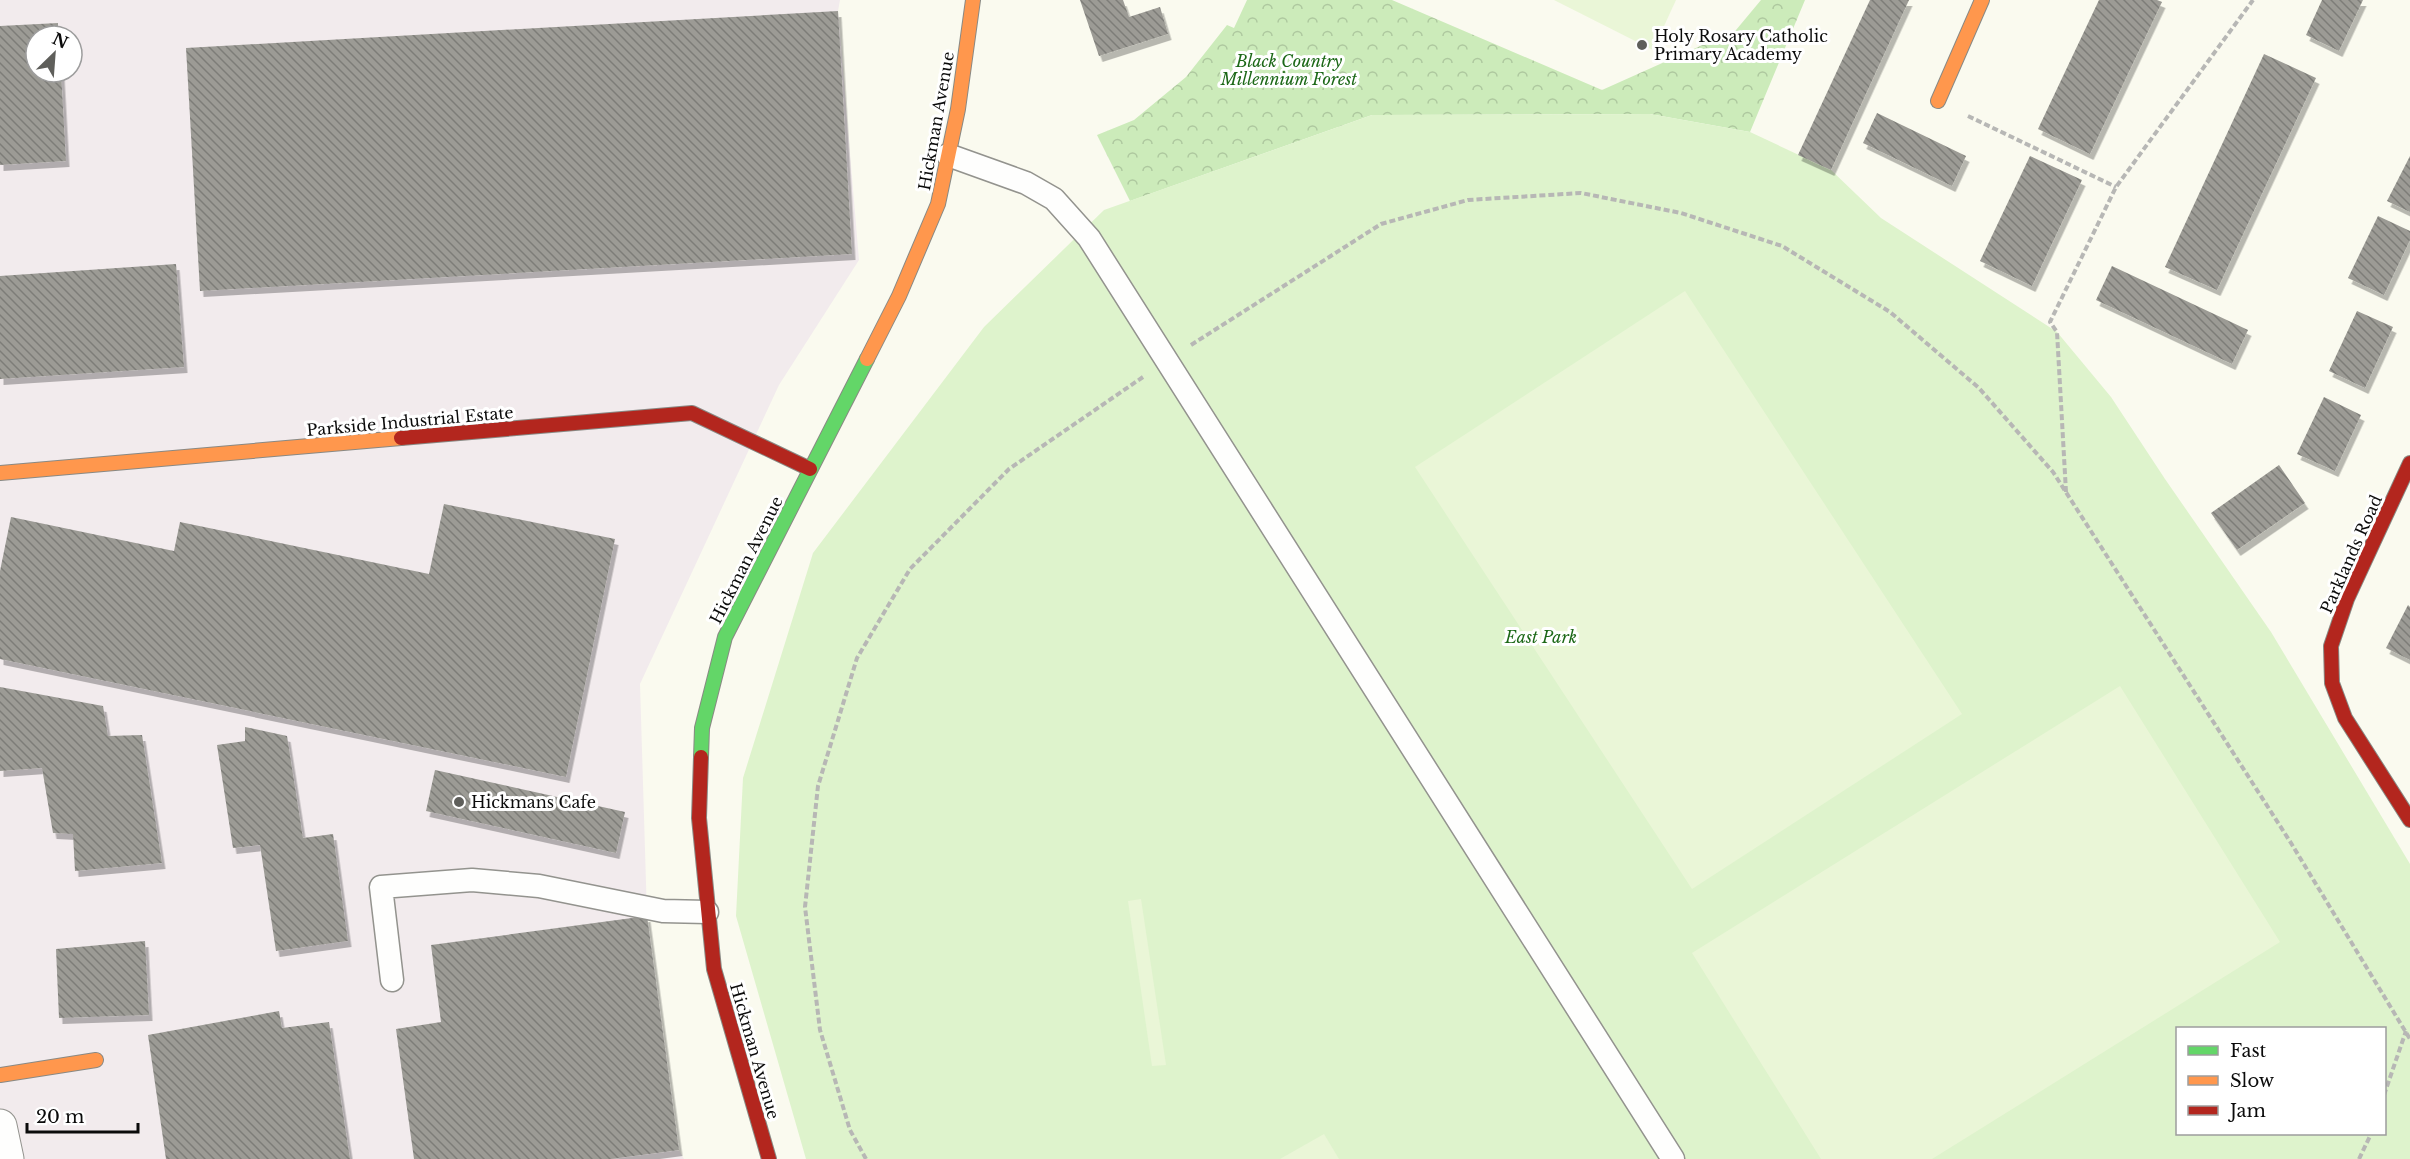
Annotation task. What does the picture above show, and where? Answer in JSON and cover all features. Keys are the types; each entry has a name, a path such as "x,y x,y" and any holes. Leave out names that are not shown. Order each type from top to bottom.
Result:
{"street":[{"name":"Hickman Avenue","path":"769,1159 714,969 706,912 699,818 702,728 725,637 899,296 938,204 958,109 973,0"},
{"path":"1938,101 1982,0"},
{"name":"Parkside Industrial Estate","path":"0,472 692,413 810,469"},
{"name":"Parklands Road","path":"2410,463 2347,599 2331,646 2332,683 2345,718 2410,820"},
{"path":"0,1075 96,1060"},
{"path":"0,1126 7,1159"}],"lane":[{"path":"948,155 1026,183 1054,199 1089,238 1673,1159"},
{"path":"392,980 381,887 472,880 539,886 663,911 706,912"}],"path":[{"path":"2067,494 2057,332 2050,322 2116,187 2253,0"},
{"path":"1938,101 2116,187"},
{"path":"866,1159 850,1130 819,1030 805,907 818,786 857,658 910,569 1009,469 1167,361 1381,224 1468,200 1581,194 1681,213 1782,246 1890,312 1979,388 2053,472 2291,843 2410,1038"},
{"path":"2386,1092 2406,1031"},
{"path":"2359,1159 2371,1135"}],"shaded area":[{"path":"0,0 840,0 838,11 859,260 779,385 640,684 647,916 679,1150 684,1159 0,1159"}],"green space":[{"name":"Black Country Millennium Forest","path":"1247,0 1392,0 1602,90 1736,30 1761,0 1805,0 1750,132 1650,114 1372,115 1130,201 1097,135 1134,120 1186,77 1227,25 1234,28"},
{"path":"1554,0 1676,0 1653,50"},
{"name":"East Park","path":"1650,114 1750,132 1831,170 1881,218 2057,332 2111,397 2271,632 2410,864 2410,1159 806,1159 736,916 743,778 813,553 984,327 1104,210 1372,115"},
{"path":"1685,291 1962,714 1692,889 1415,467"},
{"path":"2120,686 2280,942 1932,1159 1821,1159 1692,953"},
{"path":"1141,899 1166,1065 1152,1066 1128,901"},
{"path":"1324,1134 1339,1159 1280,1159"}],"building":[{"path":"1080,0 1123,0 1129,17 1160,7 1168,34 1099,56"},
{"path":"1870,0 1909,0 1831,170 1798,155"},
{"path":"2099,0 2157,0 2162,2 2090,154 2038,129"},
{"path":"2322,0 2363,0 2339,51 2306,35"},
{"path":"838,11 852,254 200,291 186,48"},
{"path":"24,25 24,84 62,84 66,161 0,165 0,26"},
{"path":"2264,54 2316,78 2217,290 2165,267"},
{"path":"1877,113 1966,156 1952,186 1863,143"},
{"path":"2030,156 2082,180 2032,286 1980,261"},
{"path":"2410,156 2410,212 2387,201"},
{"path":"2378,216 2410,231 2410,240 2384,295 2348,278"},
{"path":"176,264 184,367 0,379 0,276"},
{"path":"2112,266 2248,330 2232,364 2096,300"},
{"path":"2357,311 2393,327 2365,388 2329,371"},
{"path":"2324,397 2361,415 2335,471 2297,454"},
{"path":"2279,465 2305,503 2237,550 2211,513"},
{"path":"444,504 615,539 566,777 0,659 0,571 11,517 174,551 180,522 429,574"},
{"path":"2408,605 2410,607 2410,660 2386,648"},
{"path":"0,687 103,706 108,736 142,735 162,863 75,871 73,834 53,833 42,768 0,771"},
{"path":"245,727 287,736 303,838 333,834 348,941 276,951 260,845 233,848 217,745 245,741"},
{"path":"435,770 625,812 616,853 426,811"},
{"path":"647,916 679,1150 611,1159 414,1159 396,1029 441,1022 431,945"},
{"path":"145,941 149,1015 59,1018 56,949"},
{"path":"279,1011 282,1028 329,1022 350,1159 166,1159 148,1035"}],"traffic: fast":[{"path":"701,757 702,728 725,637 867,359"}],"traffic: slow":[{"path":"867,359 899,296 938,204 958,109 973,0"},
{"path":"1938,101 1982,0"},
{"path":"0,473 401,438"},
{"path":"0,1075 96,1060"}],"traffic: jam":[{"path":"401,438 692,413 810,469"},
{"path":"2410,463 2347,599 2331,646 2332,683 2345,718 2410,820"},
{"path":"701,757 699,818 714,969 769,1159"}],"place":[{"name":"Holy Rosary Catholic Primary Academy","path":"1642,45"},
{"name":"Hickmans Cafe","path":"459,802"}]}
